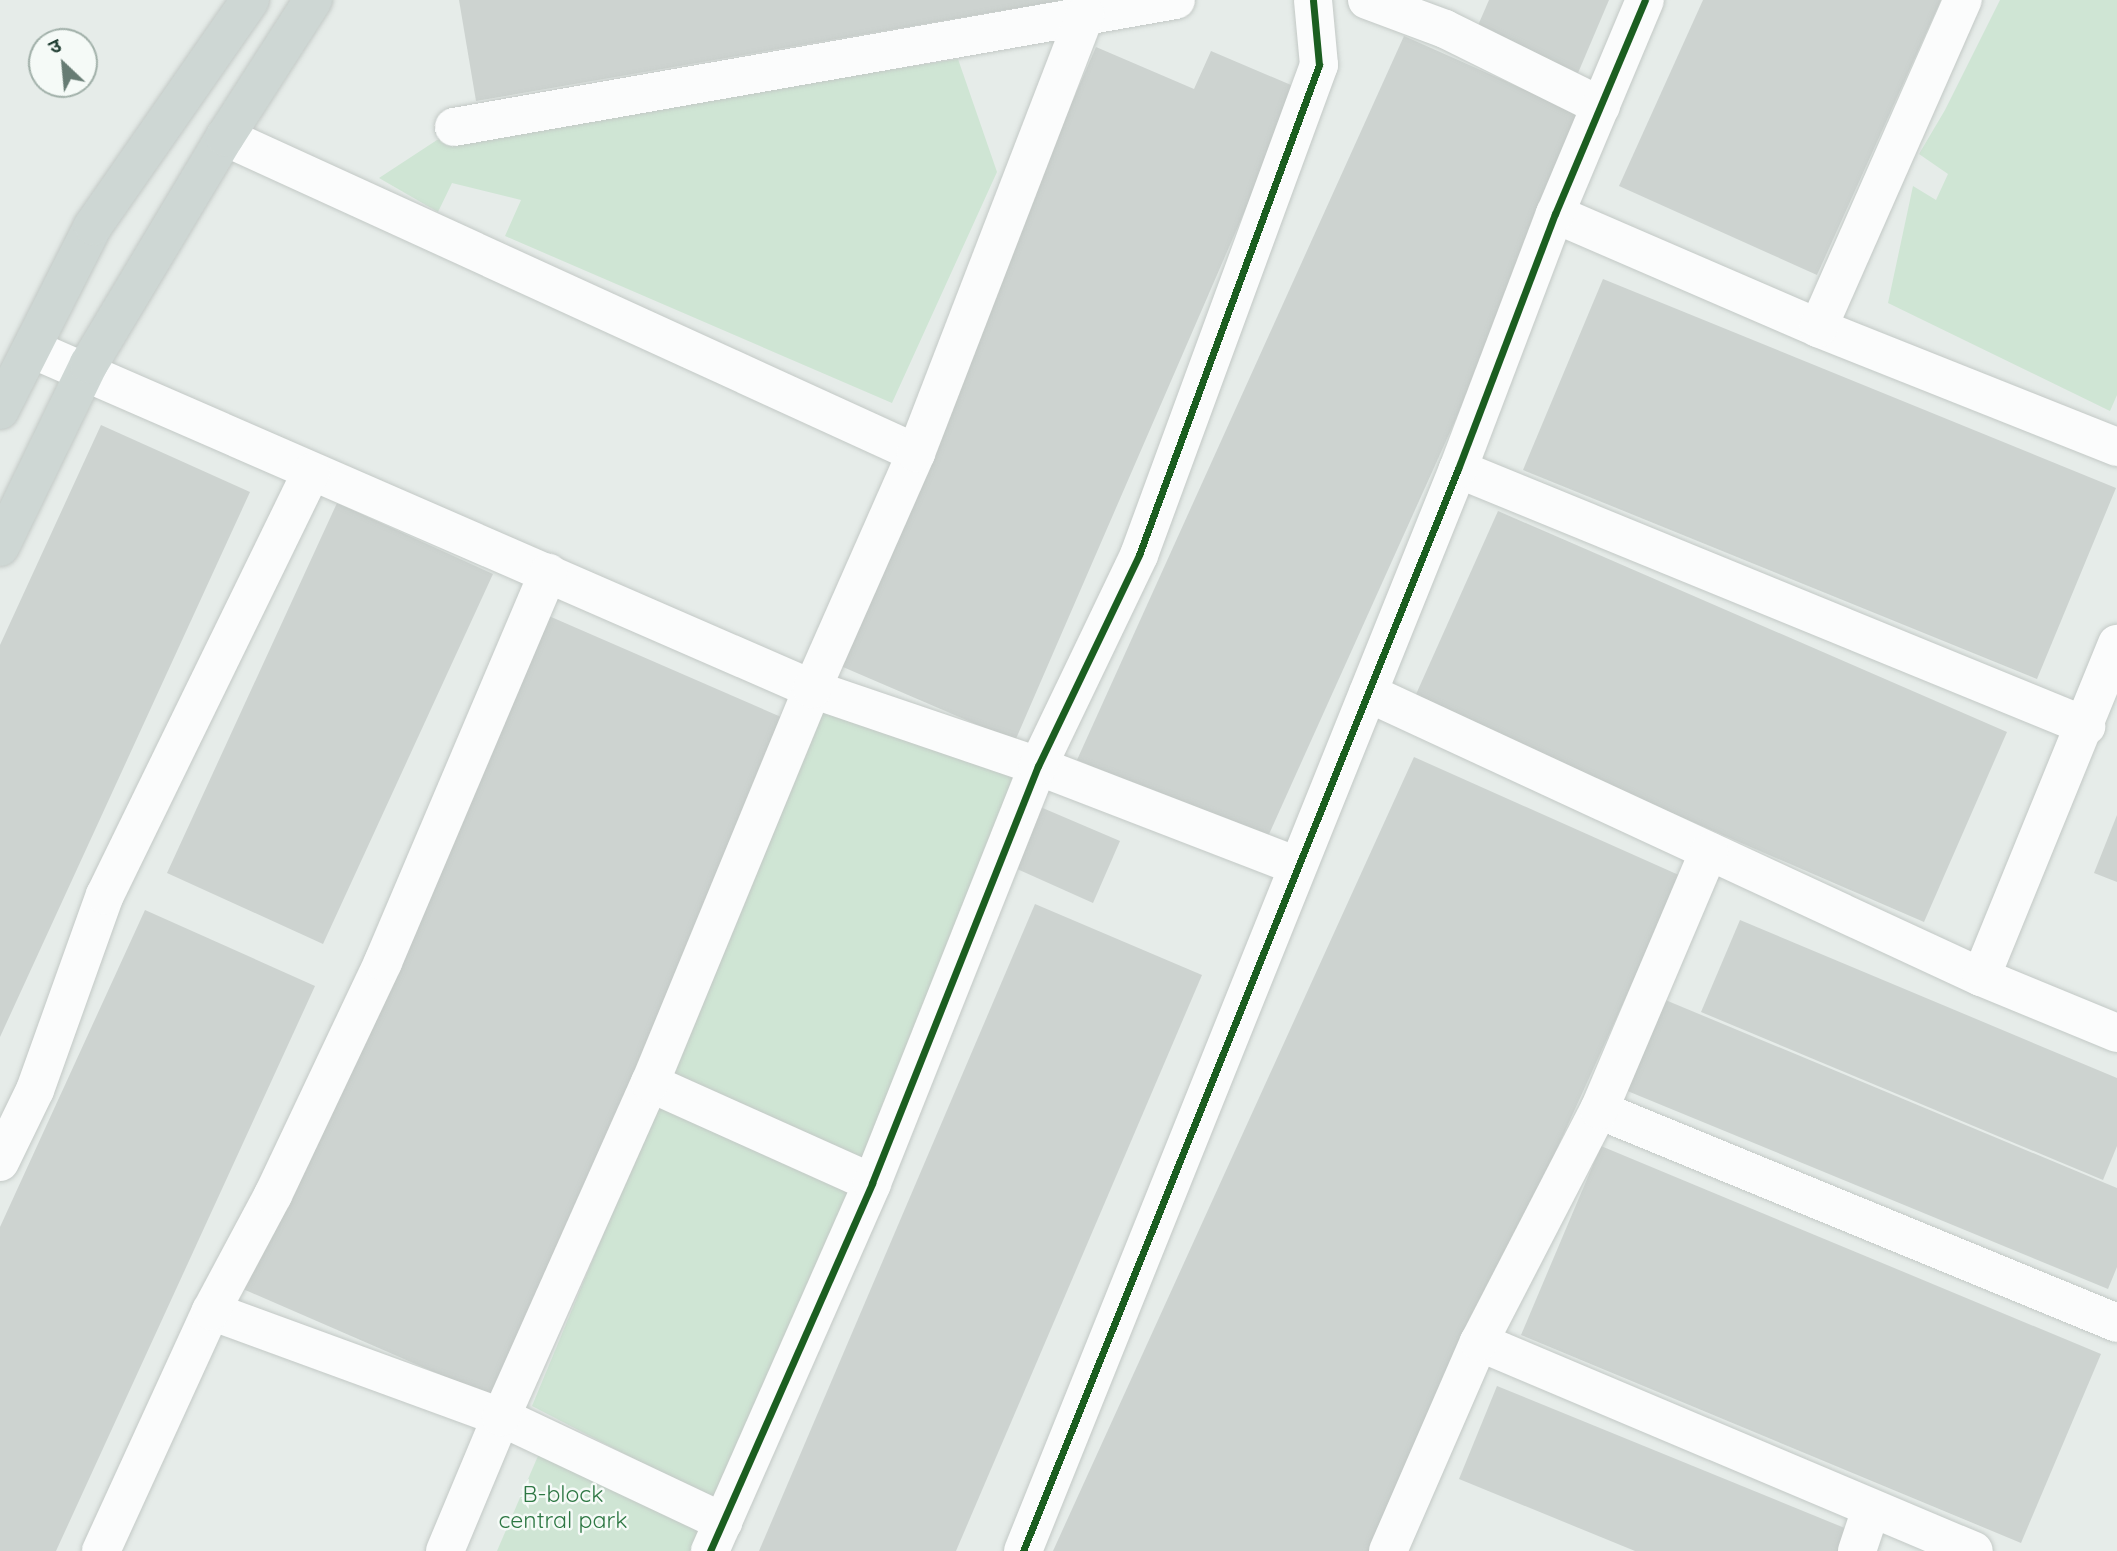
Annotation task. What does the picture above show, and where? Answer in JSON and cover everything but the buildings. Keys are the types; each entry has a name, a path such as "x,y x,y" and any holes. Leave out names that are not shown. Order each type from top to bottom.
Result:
{"main road":[{"path":"0,409 93,226 250,0"},
{"path":"0,547 85,372 225,137 313,0"}],"street":[{"path":"454,127 1176,0"},
{"path":"211,1311 501,1417 716,1536 872,1183 1038,766 1139,555 1319,65 1313,0"},
{"path":"1367,0 1452,15 1601,106"},
{"path":"1023,1551 1458,469 1555,214 1645,0"},
{"path":"1818,328 1963,0"},
{"path":"445,1551 501,1417 650,1083 812,689 916,453 1085,14"},
{"path":"225,137 916,453"},
{"path":"1555,214 1818,328 2117,447"},
{"path":"32,349 812,689 1038,766 1297,866"},
{"path":"1458,469 2086,726"},
{"path":"0,1162 35,1090 105,895 312,472"},
{"path":"101,1551 211,1311 273,1195 383,962 548,573"},
{"path":"1981,977 2086,726 2117,644"},
{"path":"1368,693 1981,977 2117,1033"},
{"path":"1388,1551 1479,1342 1599,1110 1709,851"},
{"path":"650,1083 872,1183"},
{"path":"1599,1110 2117,1323"},
{"path":"1479,1342 1974,1551"},
{"path":"1857,1551 1871,1509"}],"green space":[{"path":"2000,0 2117,0 2117,395 2110,411 1888,303 1913,186 1936,200 1948,174 1919,154 1945,110"},
{"path":"958,59 997,172 892,403 505,236 521,200 452,183 438,212 379,178 437,140"},
{"path":"814,697 1028,770 865,1167 663,1079"},
{"path":"659,1100 853,1191 719,1503 532,1406"},
{"name":"B-block central park","path":"541,1449 705,1528 695,1551 497,1551"}],"cycle path":[{"path":"710,1551 872,1183 1038,766 1139,555 1319,65 1313,0"},
{"path":"1023,1551 1458,469 1555,214 1645,0"}]}
